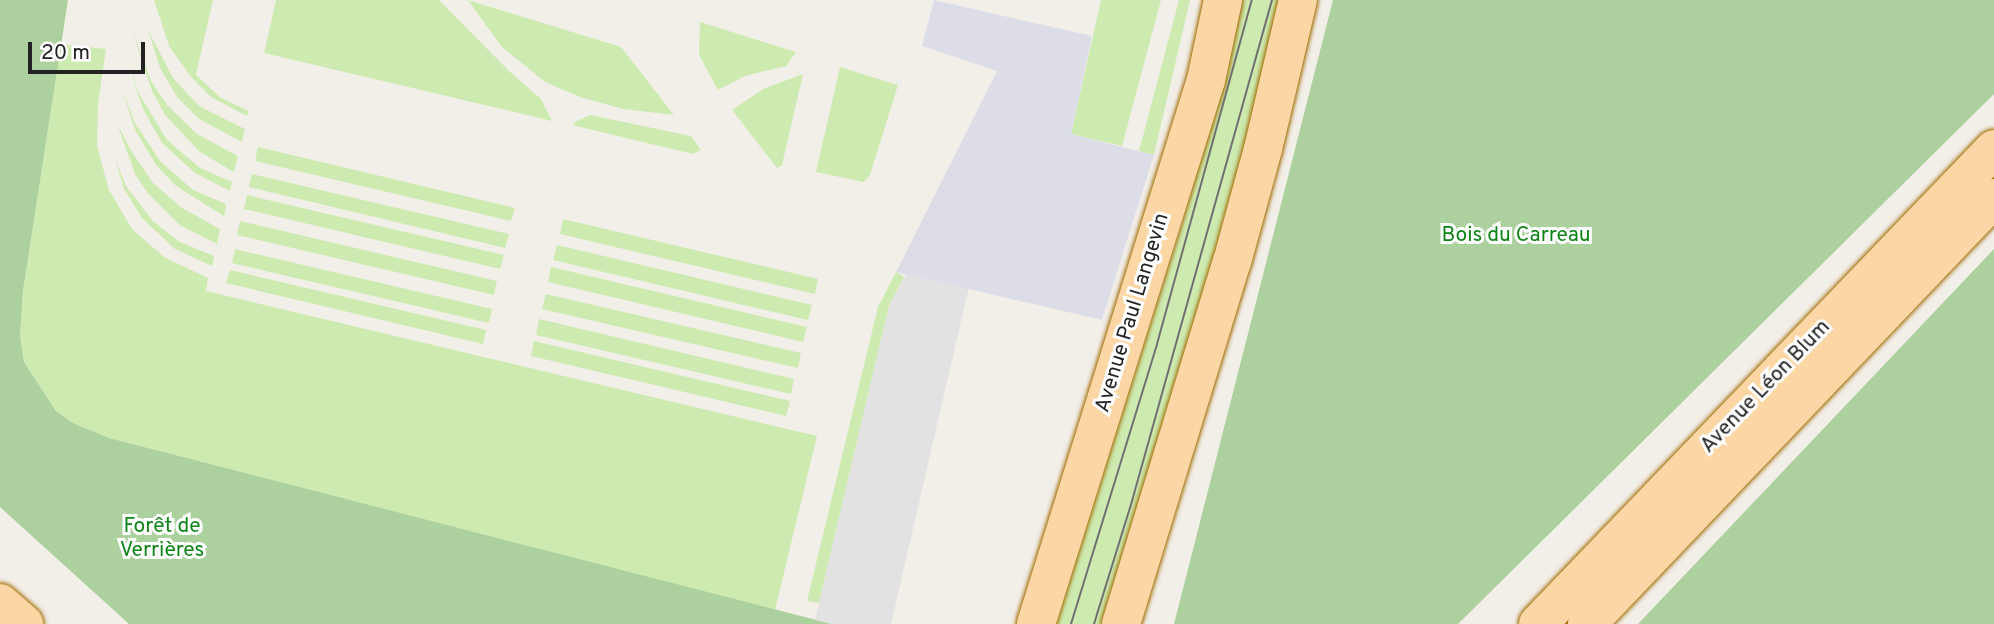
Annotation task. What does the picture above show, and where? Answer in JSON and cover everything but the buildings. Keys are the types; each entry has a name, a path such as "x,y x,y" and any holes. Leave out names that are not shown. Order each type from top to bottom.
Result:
{"main road":[{"name":"Avenue Paul Langevin","path":"1036,624 1206,80 1223,0"},
{"path":"1121,624 1232,262 1263,149 1298,0"},
{"name":"Avenue Léon Blum","path":"1538,624 1994,149"},
{"name":"Avenue Léon Blum","path":"1587,624 1994,198"},
{"path":"0,603 24,624"}],"green space":[{"name":"Forêt de Verrières","path":"0,0 68,0 23,291 20,336 24,362 56,411 73,423 109,438 832,624 129,624 0,507"},
{"path":"139,0 149,32 173,78 199,106 245,129 242,142 199,119 177,97 160,68"},
{"path":"154,0 213,0 196,75 221,98 249,111 247,116 211,97 191,77 169,46"},
{"path":"276,0 439,0 508,70 541,99 552,121 264,53"},
{"path":"468,0 621,47 674,115 623,109 580,97 545,82 501,46"},
{"path":"1101,0 1161,0 1122,146 1071,134"},
{"path":"1179,0 1190,0 1154,155 1139,151"},
{"path":"1243,0 1286,0 1261,107 1109,624 1056,624 1181,228 1221,93"},
{"name":"Bois du Carreau","path":"1333,0 1994,0 1994,94 1458,624 1174,624"},
{"path":"700,22 796,52 786,66 745,76 718,90 699,55"},
{"path":"131,28 151,81 167,105 197,134 238,156 234,172 200,152 165,115 152,91"},
{"path":"61,44 106,49 98,104 97,146 109,190 132,229 164,257 208,278 206,291 817,436 775,610 109,438 73,423 56,411 24,362 20,336 23,291"},
{"path":"128,57 138,92 167,140 200,168 232,182 230,191 195,173 162,143 144,111 137,92"},
{"path":"840,67 898,85 870,175 864,182 816,172"},
{"path":"803,74 782,165 777,168 732,110 763,89"},
{"path":"122,89 135,123 161,162 193,190 226,204 224,216 176,186 156,165 135,130"},
{"path":"590,115 691,136 701,150 693,154 576,126 573,123"},
{"path":"117,123 130,149 153,183 182,208 220,229 217,244 181,226 146,191 135,174"},
{"path":"258,147 515,208 511,221 255,161"},
{"path":"115,159 126,186 153,221 178,241 214,256 212,266 175,249 142,218 124,189"},
{"path":"252,174 509,234 505,248 249,187"},
{"path":"247,195 504,255 500,269 244,209"},
{"path":"563,219 818,279 815,294 560,234"},
{"path":"240,221 497,281 494,295 237,235"},
{"path":"557,245 812,305 808,320 553,260"},
{"path":"235,249 492,309 489,323 232,263"},
{"path":"1994,249 1994,624 1638,624"},
{"path":"551,267 807,327 803,342 548,282"},
{"path":"230,270 486,330 483,344 226,283"},
{"path":"896,272 904,277 889,306 819,603 807,601 878,307"},
{"path":"546,294 801,353 798,368 542,309"},
{"path":"539,319 794,379 791,394 536,335"},
{"path":"534,341 790,401 786,416 531,356"}],"shaded area":[{"path":"934,0 1092,36 1071,134 1154,155 1102,320 896,272 997,71 922,46"},
{"path":"906,274 969,287 891,624 832,624 815,620 889,306"}],"tram line":[{"path":"1071,624 1157,344 1252,0"},
{"path":"1094,624 1132,501 1272,0"}]}
